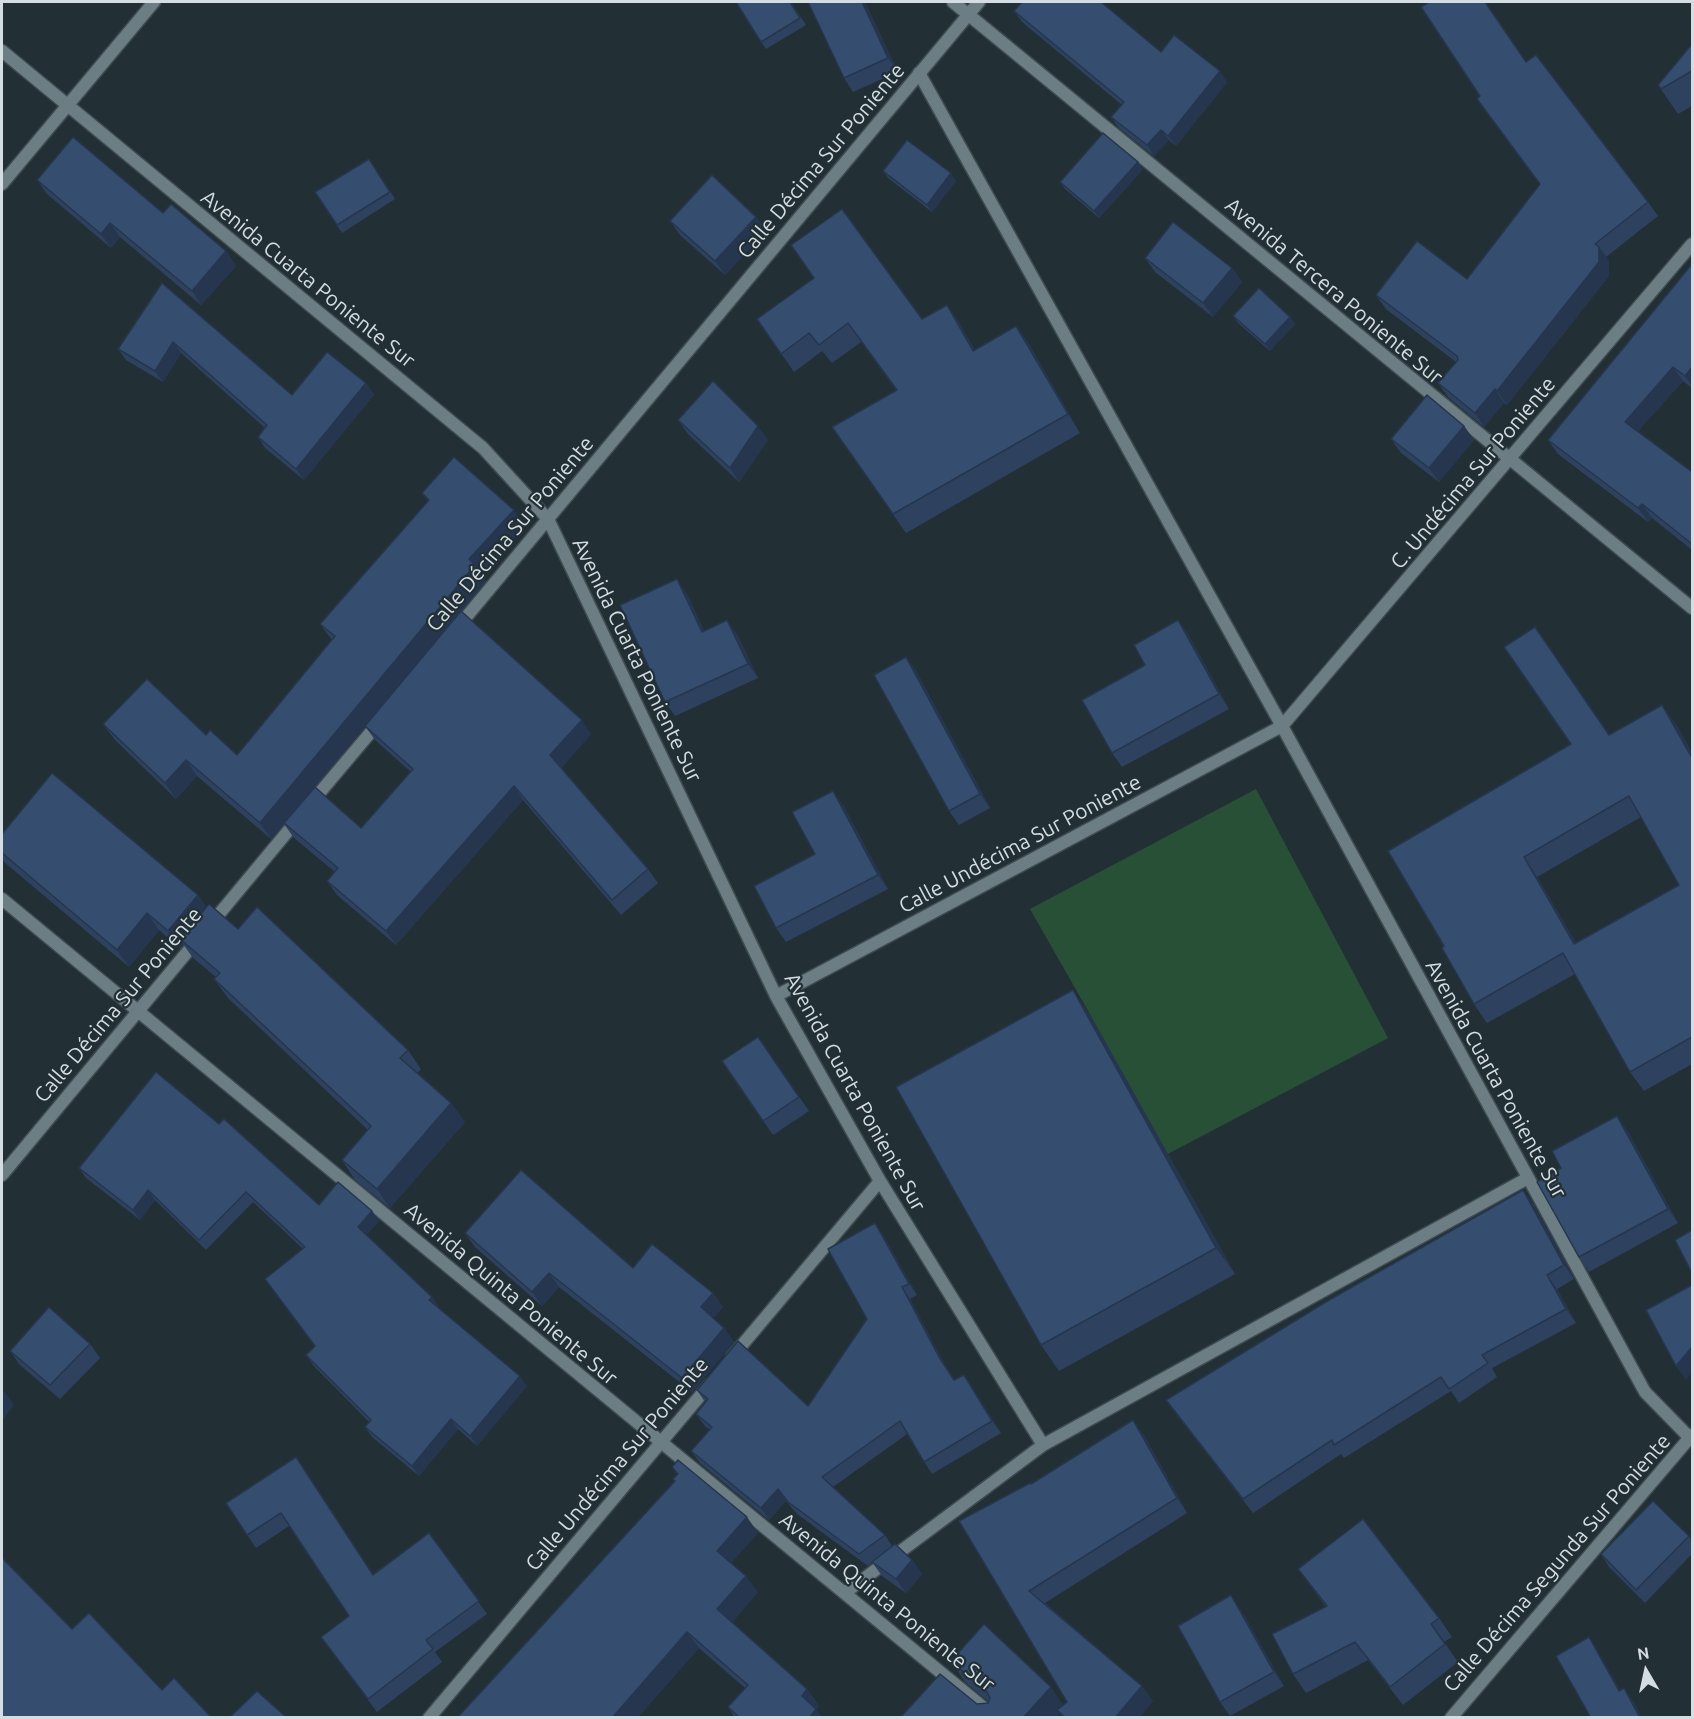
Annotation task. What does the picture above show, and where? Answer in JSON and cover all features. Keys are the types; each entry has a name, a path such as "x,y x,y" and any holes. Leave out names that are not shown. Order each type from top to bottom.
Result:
{"street":[{"path":"2,184 154,2"},
{"name":"Avenida Tercera Poniente Sur","path":"953,2 1692,608"},
{"name":"Calle Décima Sur Poniente","path":"449,637 979,2"},
{"name":"Avenida Cuarta Poniente Sur","path":"2,51 483,448 548,519 776,996 880,1181 1043,1445"},
{"name":"Avenida Cuarta Poniente Sur","path":"919,73 1282,726 1644,1392 1692,1437"},
{"name":"C. Undécima Sur Poniente","path":"1282,726 1510,461 1692,244"},
{"name":"Calle Décima Sur Poniente","path":"2,1175 388,710"},
{"name":"Calle Undécima Sur Poniente","path":"776,996 1282,726"},
{"name":"Avenida Quinta Poniente Sur","path":"2,899 846,1592 996,1718"},
{"path":"846,1592 1043,1445 1528,1178"},
{"name":"Calle Undécima Sur Poniente","path":"429,1718 880,1181"},
{"name":"Calle Décima Segunda Sur Poniente","path":"1450,1718 1692,1437"}],"green space":[{"path":"1256,789 1388,1038 1162,1157 1091,1016 1030,909"}],"building":[{"path":"736,2 790,2 800,18 761,42"},
{"path":"808,2 862,2 888,58 844,78"},
{"path":"1022,2 1101,2 1161,52 1174,35 1220,71 1168,136 1161,130 1147,145 1111,117 1124,102 1014,11"},
{"path":"1429,2 1485,2 1526,62 1536,55 1648,202 1595,244 1599,247 1599,262 1497,391 1495,389 1475,413 1438,383 1458,360 1457,356 1376,295 1417,241 1467,279 1540,184 1477,99 1480,96 1421,7"},
{"path":"1692,44 1692,71 1661,89 1658,85"},
{"path":"1103,133 1138,162 1094,211 1060,182"},
{"path":"73,137 163,213 171,204 226,251 192,291 110,223 101,234 37,180"},
{"path":"907,140 951,173 927,205 883,171"},
{"path":"369,159 390,192 337,225 315,192"},
{"path":"712,175 756,217 715,261 670,221"},
{"path":"842,209 922,319 947,305 973,351 1016,326 1068,414 893,514 832,427 897,390 848,323 819,345 809,333 781,354 757,319 814,278 791,245"},
{"path":"1173,222 1232,268 1203,303 1145,258"},
{"path":"1692,264 1692,367 1685,376 1673,367 1625,422 1692,472 1692,544 1642,504 1638,508 1548,440"},
{"path":"162,283 292,395 327,352 366,383 296,469 258,437 267,425 173,342 155,371 118,349"},
{"path":"1259,288 1290,317 1265,344 1233,316"},
{"path":"713,381 758,426 730,468 678,420"},
{"path":"1427,395 1464,426 1429,468 1391,439"},
{"path":"454,457 514,510 469,559 475,565 260,823 186,760 165,783 103,724 147,679 206,735 210,730 237,755 335,636 320,624 429,500 422,493"},
{"path":"677,579 702,632 727,620 748,664 665,702 620,605"},
{"path":"461,611 582,720 550,755 648,869 612,900 514,786 386,931 327,881 338,868 284,823 315,787 361,828 413,769 365,726"},
{"path":"1178,620 1219,694 1112,753 1082,700 1145,665 1134,645"},
{"path":"1535,627 1609,735 1662,705 1692,758 1692,1037 1630,1072 1563,953 1474,1004 1442,948 1444,946 1388,851 1571,744 1504,647","holes":["1629,796 1679,885 1574,944 1524,857"]},
{"path":"906,657 980,794 949,811 874,675"},
{"path":"52,773 198,895 168,931 147,913 117,950 2,853 2,834"},
{"path":"833,791 878,875 776,928 754,886 815,854 792,812"},
{"path":"209,904 238,929 257,907 408,1050 400,1058 451,1103 377,1189 342,1160 371,1126 214,979 220,973 180,939"},
{"path":"1073,990 1216,1248 1041,1345 896,1087"},
{"path":"758,1037 799,1097 763,1121 722,1061"},
{"path":"156,1072 219,1124 224,1119 319,1205 338,1182 372,1211 358,1227 432,1297 429,1300 520,1376 470,1436 451,1419 412,1466 365,1427 371,1420 306,1355 315,1346 265,1279 305,1247 246,1192 199,1240 148,1190 133,1210 79,1168"},
{"path":"1617,1116 1668,1209 1579,1257 1537,1182 1561,1168 1552,1151"},
{"path":"521,1170 633,1268 652,1244 713,1293 701,1307 724,1328 682,1378 549,1273 532,1292 465,1233"},
{"path":"1523,1190 1564,1265 1547,1275 1566,1309 1482,1355 1488,1363 1449,1389 1441,1377 1334,1445 1332,1440 1243,1499 1166,1400 1329,1300"},
{"path":"875,1223 909,1284 902,1287 939,1357 954,1380 964,1375 992,1421 924,1462 900,1421 822,1477 885,1535 859,1554 788,1502 778,1489 761,1508 691,1451 712,1427 696,1414 708,1399 697,1390 738,1341 808,1406 867,1319 828,1249"},
{"path":"1692,1230 1692,1273 1675,1240"},
{"path":"1692,1285 1692,1347 1676,1366 1646,1310"},
{"path":"49,1307 90,1344 50,1385 10,1351"},
{"path":"1133,1420 1177,1498 1029,1591 1142,1686 1115,1718 1066,1718 1057,1710 1067,1702 959,1521 1031,1484"},
{"path":"296,1457 373,1575 429,1533 479,1601 426,1640 433,1649 368,1699 321,1637 349,1616 281,1513 247,1535 226,1503"},
{"path":"678,1460 747,1517 717,1551 746,1576 717,1609 807,1689 802,1696 816,1709 809,1718 740,1718 728,1707 748,1685 687,1632 612,1718 457,1718 675,1481 673,1479 678,1474 672,1467"},
{"path":"1653,1501 1689,1536 1636,1590 1601,1554"},
{"path":"1363,1519 1439,1618 1431,1624 1445,1644 1390,1687 1355,1642 1293,1674 1272,1634 1327,1606 1298,1569"},
{"path":"895,1544 912,1560 896,1579 872,1562"},
{"path":"2,1558 72,1629 89,1613 162,1690 174,1678 212,1718 2,1718"},
{"path":"1231,1595 1274,1672 1220,1702 1178,1626"},
{"path":"984,1624 1051,1687 1023,1718 900,1718 940,1674 977,1704 988,1703 990,1698 987,1692 951,1661"},
{"path":"1589,1637 1619,1691 1624,1688 1640,1718 1591,1718 1556,1656"},
{"path":"257,1691 287,1718 229,1718"}]}
